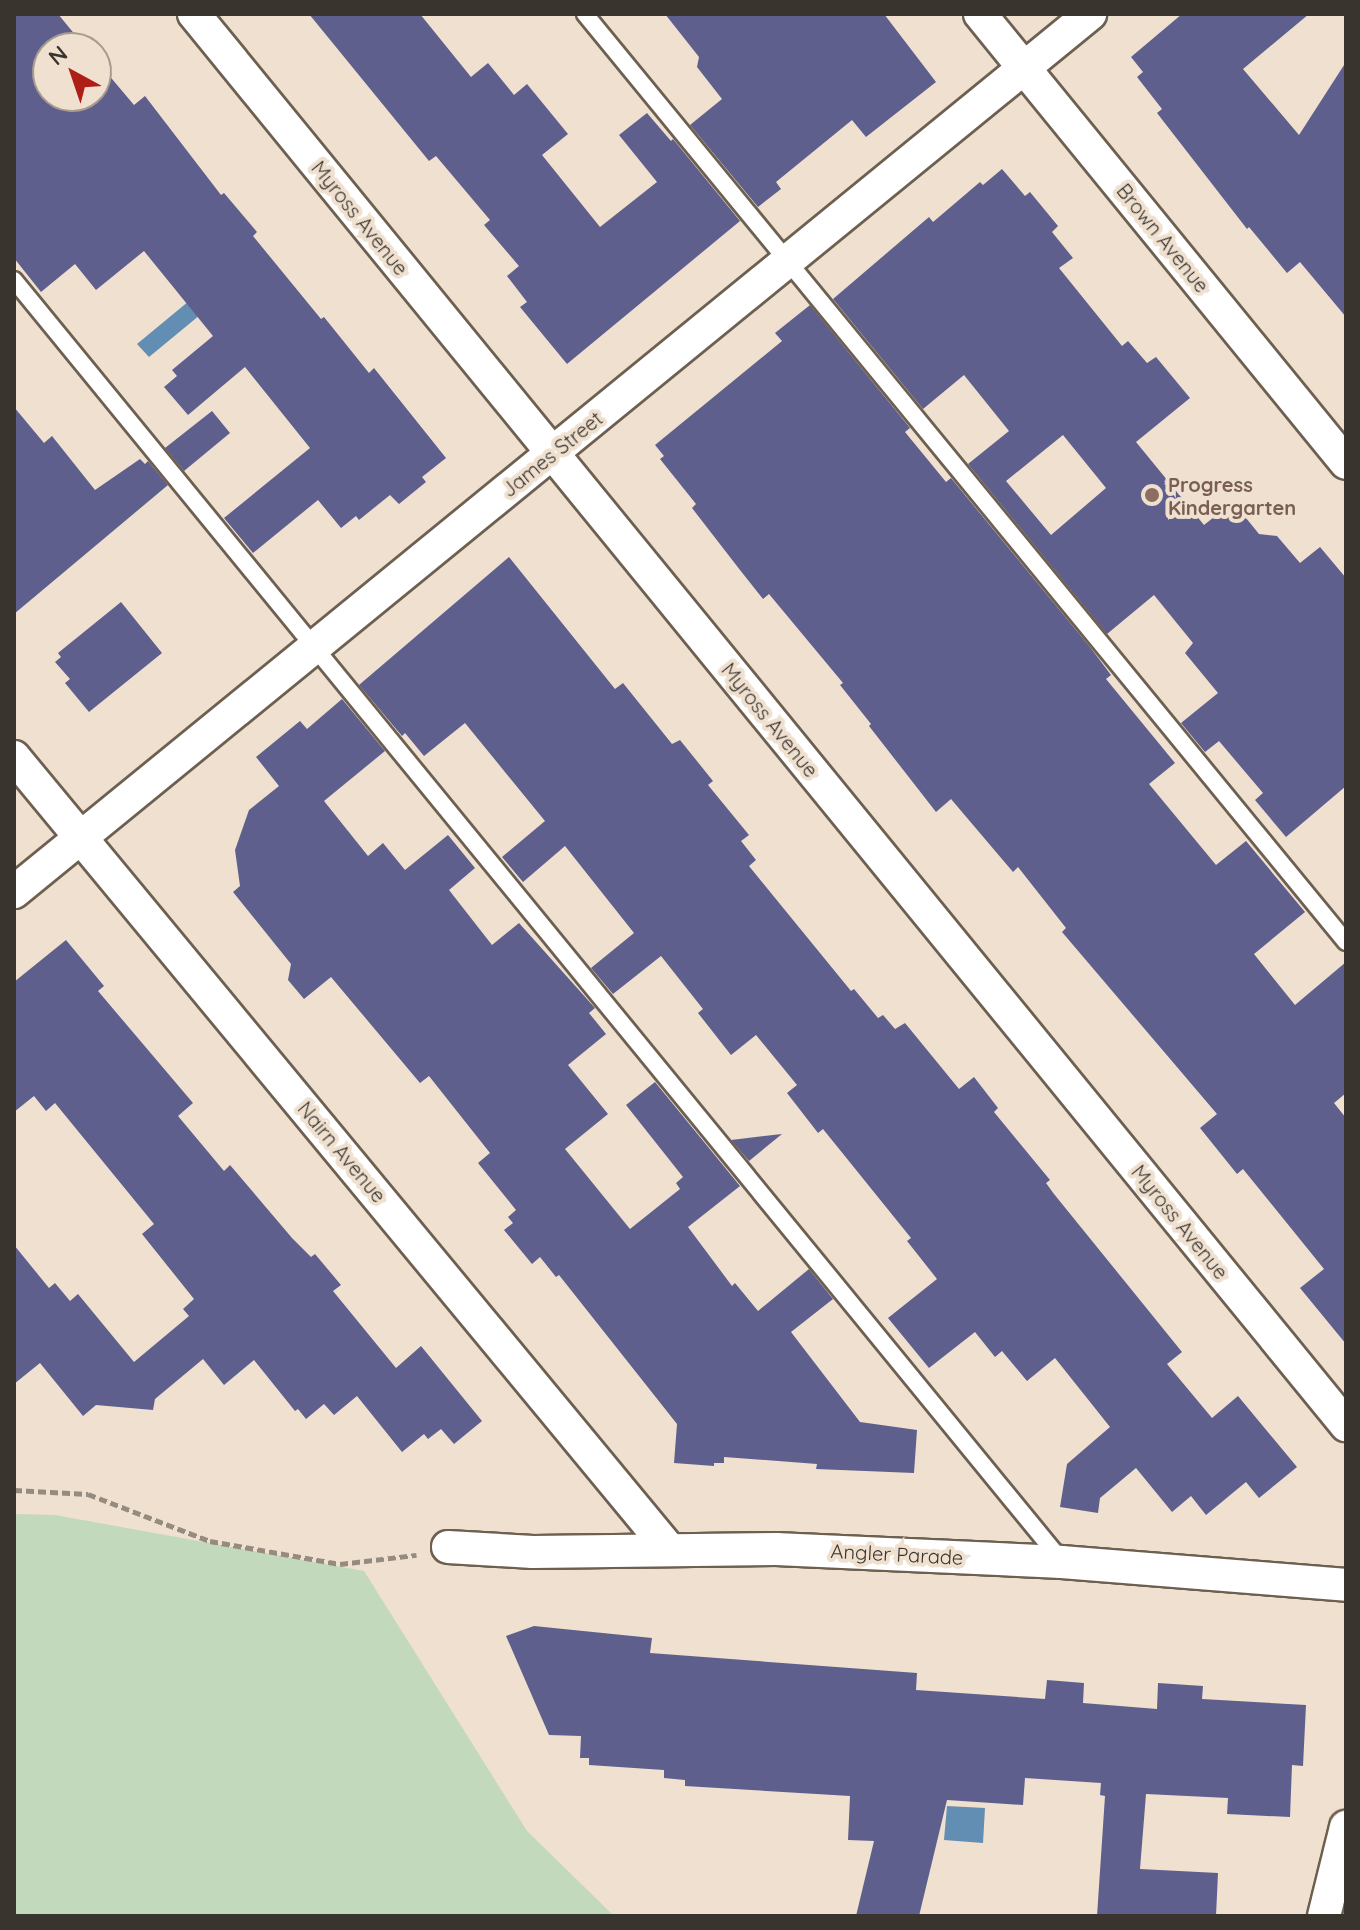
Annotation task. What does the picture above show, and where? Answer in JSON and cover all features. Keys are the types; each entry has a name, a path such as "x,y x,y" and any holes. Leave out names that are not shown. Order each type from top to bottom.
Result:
{"street":[{"name":"Myross Avenue","path":"194,14 1346,1425"},
{"name":"Brown Avenue","path":"980,14 1346,463"},
{"name":"James Street","path":"14,892 1090,14"},
{"name":"Nairn Avenue","path":"14,757 669,1549"},
{"name":"Angler Parade","path":"448,1547 533,1552 776,1549 1062,1562 1346,1585"},
{"path":"1324,1916 1346,1827"}],"lane":[{"path":"585,14 1346,942"},
{"path":"14,280 1062,1562"}],"path":[{"path":"14,1490 88,1494 210,1541 340,1564 406,1558 448,1547"}],"green space":[{"path":"14,1514 55,1515 364,1571 527,1831 614,1916 14,1916"}],"water":[{"path":"258,244 269,258 149,357 137,344"},
{"path":"947,1806 985,1808 983,1843 944,1840"}],"building":[{"path":"14,14 58,14 73,32 32,32 32,112 112,112 112,79 134,105 145,96 221,195 224,193 257,232 253,236 321,319 324,317 369,373 374,368 446,458 422,477 426,482 399,504 390,495 359,520 356,516 341,528 318,500 253,553 224,518 310,448 245,367 188,415 164,387 177,376 172,370 213,336 144,251 96,290 75,264 41,292 14,258"},
{"path":"309,14 420,14 471,77 488,63 514,95 527,84 568,134 542,155 600,227 657,182 619,135 647,113 671,141 673,139 740,221 567,364 520,307 527,302 507,276 519,266 484,225 490,220 436,156 429,161"},
{"path":"665,14 884,14 936,82 866,137 852,120 776,182 781,189 758,207 690,125 722,99 697,67 699,57"},
{"path":"1182,14 1309,14 1243,69 1299,135 1346,62 1346,317 1300,262 1287,273 1249,227 1247,229 1157,113 1162,109 1137,77 1143,72 1131,57"},
{"path":"1002,169 1025,196 1030,192 1058,226 1052,232 1073,258 1059,268 1122,346 1128,341 1147,363 1156,357 1190,398 1136,442 1204,525 1233,502 1259,534 1277,536 1300,563 1320,547 1346,578 1346,786 1286,837 1255,800 1263,793 1219,741 1205,752 1181,723 1218,693 1185,653 1193,643 1154,595 1107,634 968,464 1009,431 964,375 923,409 833,299 929,217 933,222 980,182 983,185","holes":["1063,435 1106,488 1051,535 1006,481"]},
{"path":"810,305 910,428 905,432 946,482 951,478 1090,647 1111,675 1106,679 1175,763 1149,784 1216,865 1246,841 1305,912 1254,954 1295,1005 1346,962 1346,1093 1334,1103 1346,1118 1346,1344 1300,1288 1324,1269 1243,1169 1237,1174 1200,1128 1217,1114 1062,932 1066,928 1018,867 1013,872 951,799 936,812 869,726 871,724 840,685 843,683 769,594 763,599 692,508 696,504 660,459 664,456 655,445 782,341 775,333"},
{"path":"14,407 44,443 52,436 95,490 140,459 145,464 148,461 168,485 14,614"},
{"path":"212,411 230,433 184,471 165,448"},
{"path":"509,557 615,689 623,683 672,744 680,740 713,781 708,785 749,835 741,841 756,860 749,866 851,991 854,989 878,1018 883,1015 895,1029 905,1023 959,1089 974,1077 998,1108 994,1112 1050,1180 1046,1183 1054,1194 1182,1352 1167,1364 1212,1418 1238,1396 1297,1467 1259,1498 1246,1482 1206,1515 1191,1496 1172,1512 1136,1468 1100,1498 1098,1513 1060,1507 1067,1464 1110,1427 1055,1358 1027,1381 1002,1351 995,1357 975,1332 929,1368 888,1318 937,1279 907,1241 911,1238 823,1129 818,1133 787,1093 797,1085 756,1035 731,1055 698,1013 703,1009 661,956 613,994 591,968 634,933 565,846 523,882 502,857 545,821 465,723 424,756 405,733 402,736 359,685"},
{"path":"121,602 162,653 89,712 65,683 70,679 55,662 61,657 58,653"},
{"path":"342,699 385,751 324,801 368,856 383,843 405,870 448,835 475,868 449,890 492,945 519,923 595,1008 589,1013 606,1034 568,1065 608,1114 565,1149 630,1229 680,1189 676,1183 683,1177 626,1105 655,1082 740,1186 688,1227 732,1286 735,1283 758,1311 809,1269 833,1299 791,1332 860,1422 917,1430 914,1473 816,1469 817,1464 724,1457 724,1463 714,1463 714,1466 674,1463 677,1424 559,1275 556,1277 540,1257 532,1264 504,1230 513,1223 508,1217 516,1210 478,1163 490,1153 429,1076 420,1083 331,977 304,999 288,980 291,964 233,892 240,886 235,850 249,810 279,786 256,757 300,721 307,729"},
{"path":"66,940 104,986 98,991 193,1103 178,1116 224,1171 230,1165 292,1238 311,1257 315,1254 341,1285 333,1291 396,1368 421,1346 482,1421 454,1444 441,1429 428,1439 424,1434 402,1452 357,1396 334,1415 324,1404 306,1419 298,1409 295,1411 254,1360 224,1385 203,1359 155,1399 153,1410 96,1405 83,1416 40,1363 14,1384 14,1245 49,1288 55,1283 70,1301 78,1294 134,1362 189,1316 183,1309 194,1299 142,1234 154,1224 55,1103 46,1111 34,1096 14,1112 14,982"},
{"path":"782,1134 749,1161 731,1140"},
{"path":"534,1626 652,1638 650,1653 917,1673 916,1690 1045,1699 1047,1680 1084,1683 1083,1703 1157,1709 1158,1683 1203,1686 1202,1699 1306,1705 1303,1766 1292,1765 1290,1817 1227,1814 1228,1798 1146,1794 1140,1869 1218,1873 1216,1916 1097,1916 1105,1796 1100,1795 1101,1783 1025,1778 1023,1805 947,1800 919,1916 856,1916 874,1841 848,1840 850,1796 685,1786 685,1780 664,1778 664,1770 589,1765 589,1758 580,1758 581,1736 549,1735 506,1636"}],"place":[{"name":"Progress Kindergarten","path":"1152,495"}]}
